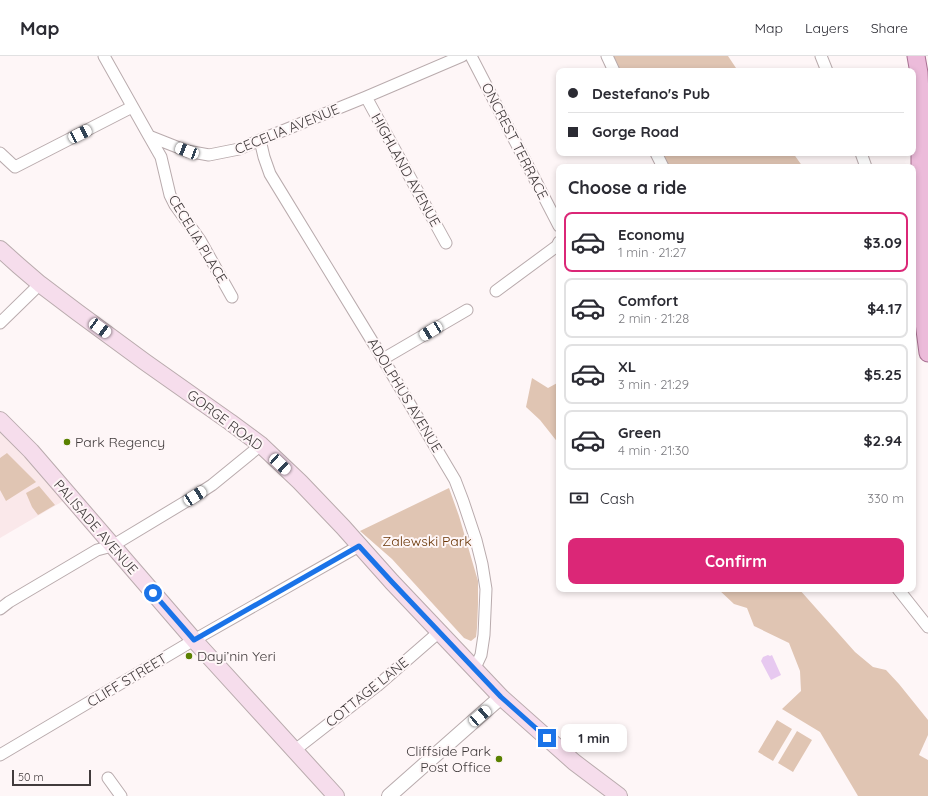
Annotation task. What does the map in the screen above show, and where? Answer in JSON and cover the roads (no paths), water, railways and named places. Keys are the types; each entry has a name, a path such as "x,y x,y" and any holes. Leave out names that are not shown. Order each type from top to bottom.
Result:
{"main road":[{"path":"916,56 916,73 920,94 922,307 928,353"},
{"name":"GORGE ROAD","path":"0,248 40,284 120,344 261,445 300,482 343,527 392,582 501,697 574,762 619,796"},
{"name":"PALISADE AVENUE","path":"0,420 31,451 194,640 336,796"}],"street":[{"path":"104,56 149,136"},
{"name":"CECELIA AVENUE","path":"149,136 187,151 209,155 239,149 462,56"},
{"name":"ONCREST TERRACE","path":"471,56 556,220"},
{"path":"607,56 613,68"},
{"path":"821,56 826,68"},
{"name":"HIGHLAND AVENUE","path":"366,97 446,243"},
{"path":"0,153 15,166 132,107"},
{"name":"CECELIA PLACE","path":"149,136 161,157 170,195 175,205 200,240 232,297"},
{"name":"ADOLPHUS AVENUE","path":"260,140 264,158 270,174 455,480 476,540 486,589 484,635 481,655 474,670"},
{"path":"496,291 556,247"},
{"path":"0,323 40,284"},
{"path":"383,359 467,310"},
{"path":"0,609 9,602 97,550 112,546 195,496 212,485 261,445"},
{"name":"CLIFF STREET","path":"0,755 194,640 359,546"},
{"path":"900,592 928,627"},
{"name":"COTTAGE LANE","path":"295,750 377,686 439,632"},
{"path":"389,796 501,697"},
{"path":"108,778 120,796"}],"place":[{"name":"Park Regency","path":"67,442"},
{"name":"Dayi’nin Yeri","path":"189,656"},
{"name":"Cliffside Park Post Office","path":"499,759"}],"park label":[{"name":"Zalewski Park","path":"427,541"}]}
